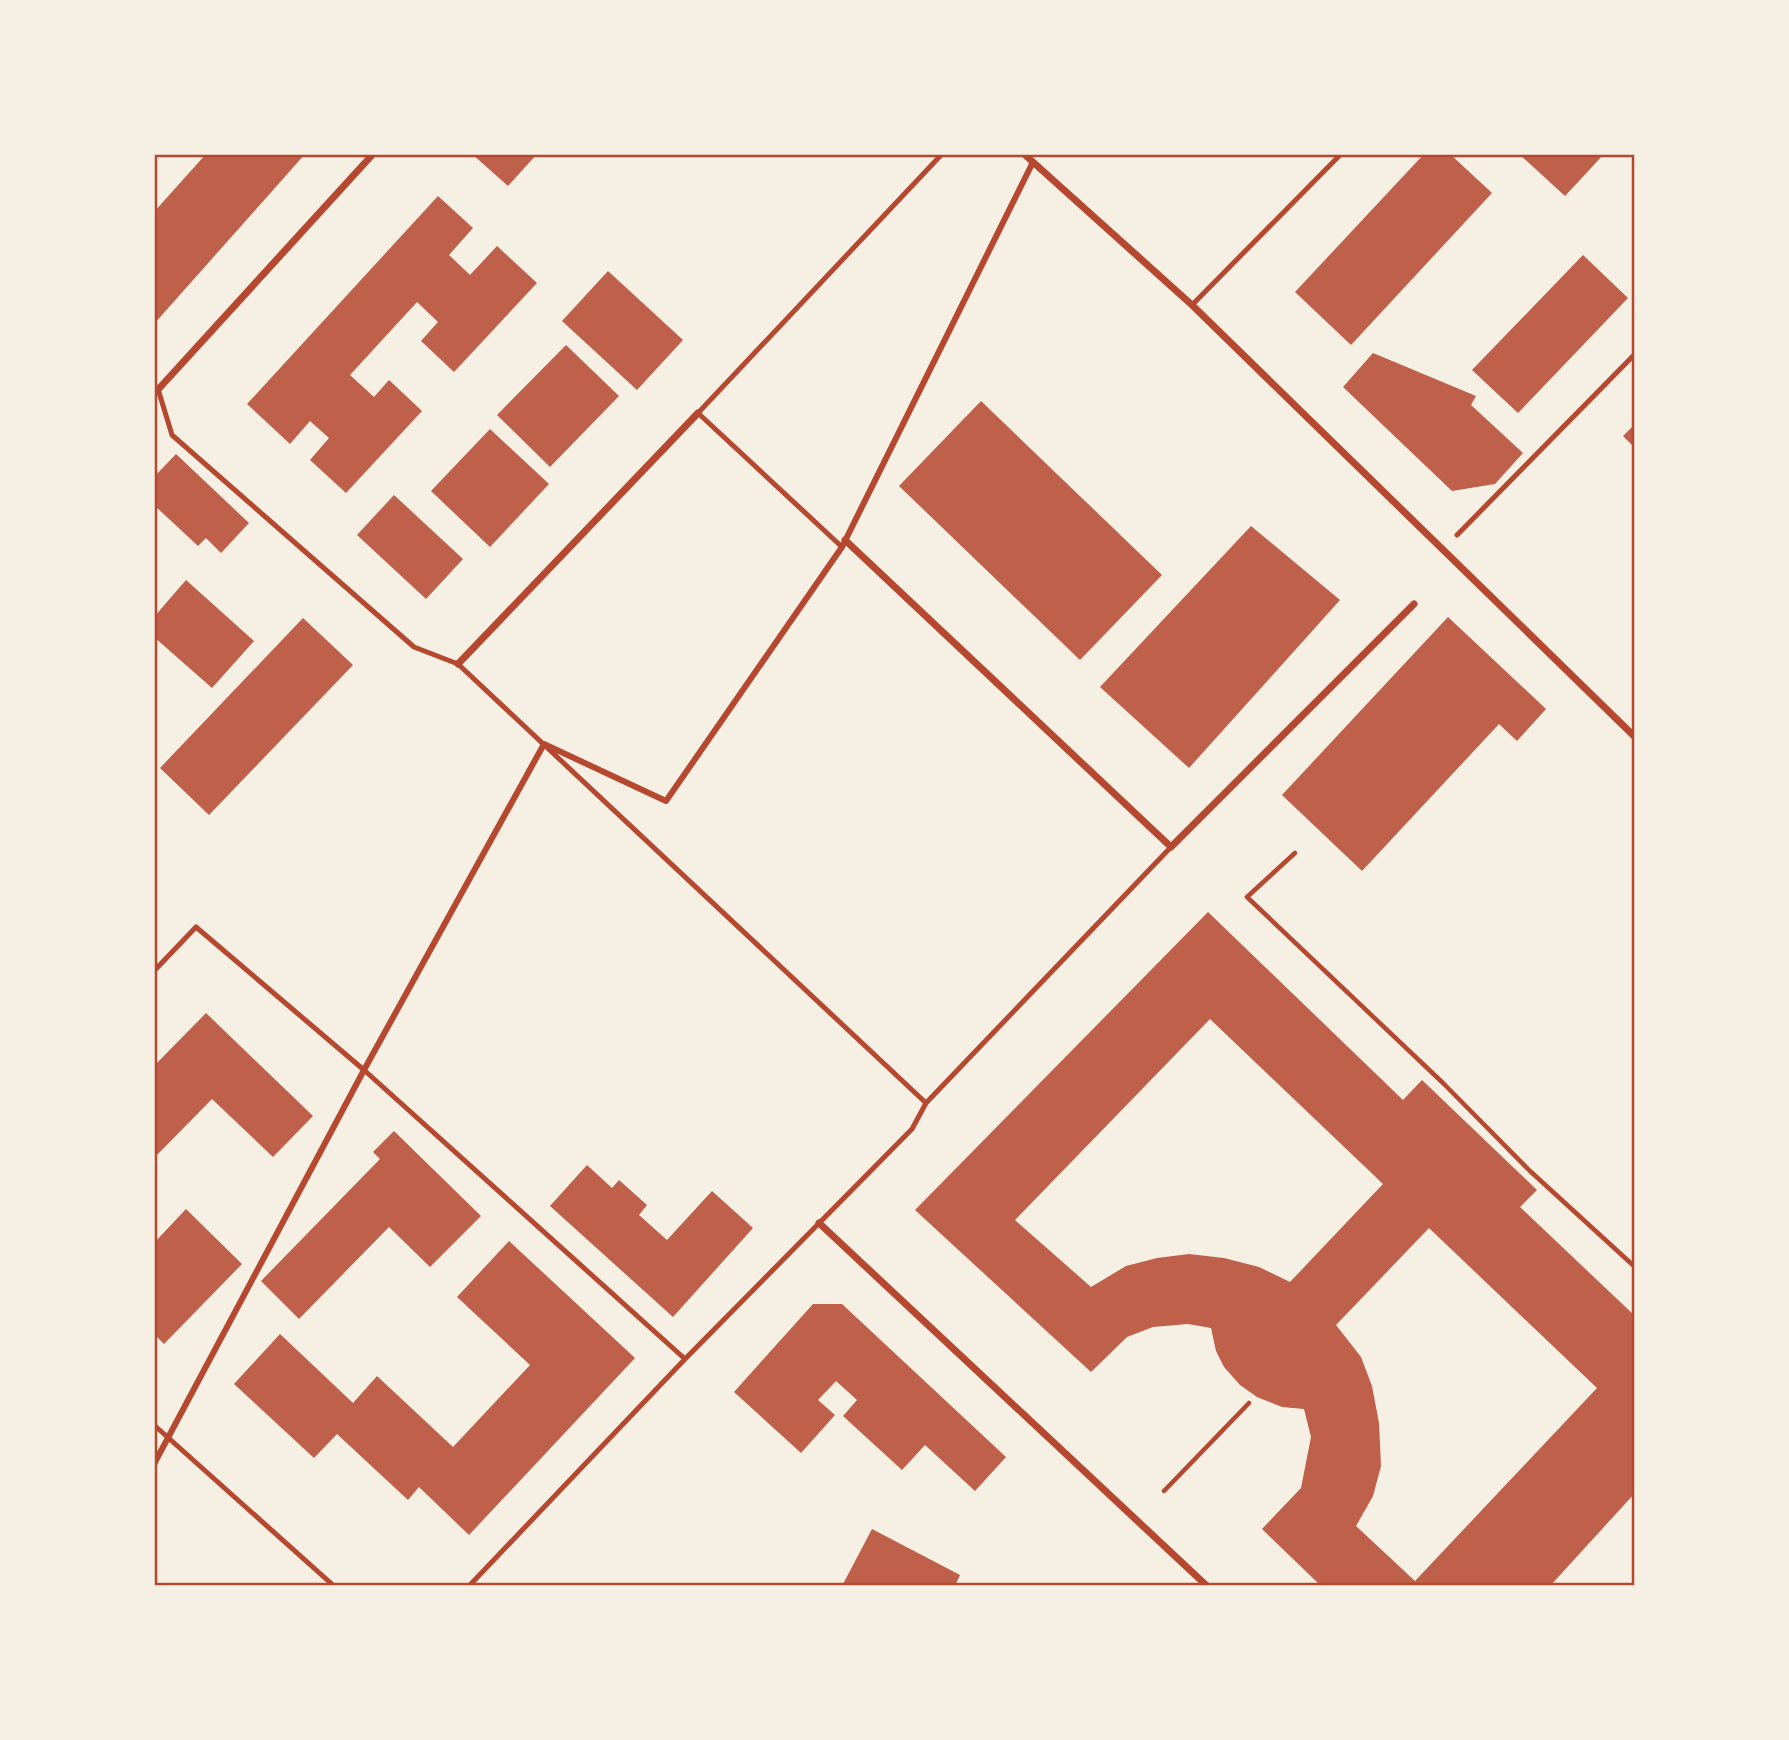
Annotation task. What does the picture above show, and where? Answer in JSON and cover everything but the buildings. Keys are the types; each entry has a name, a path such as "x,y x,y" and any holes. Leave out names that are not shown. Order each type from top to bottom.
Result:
{"street":[{"path":"155,389 373,154"},
{"path":"1024,154 1192,305 1635,737"},
{"path":"154,1464 364,1070 544,744 666,801 844,543 1032,162"},
{"path":"458,664 698,413"},
{"path":"844,543 1171,847 1414,604"},
{"path":"818,1223 1207,1586"}],"lane":[{"path":"844,543 698,413 942,154"},
{"path":"1192,305 1341,154"},
{"path":"1457,535 1635,354"},
{"path":"155,389 172,435 414,647 458,664 926,1103"},
{"path":"469,1586 685,1359 912,1129 926,1103 1171,847"},
{"path":"154,971 196,927 364,1070 685,1359"},
{"path":"154,1425 334,1586"}],"path":[{"path":"1295,853 1247,897 1443,1083 1530,1171 1635,1267"},
{"path":"1164,1491 1249,1403"}]}
